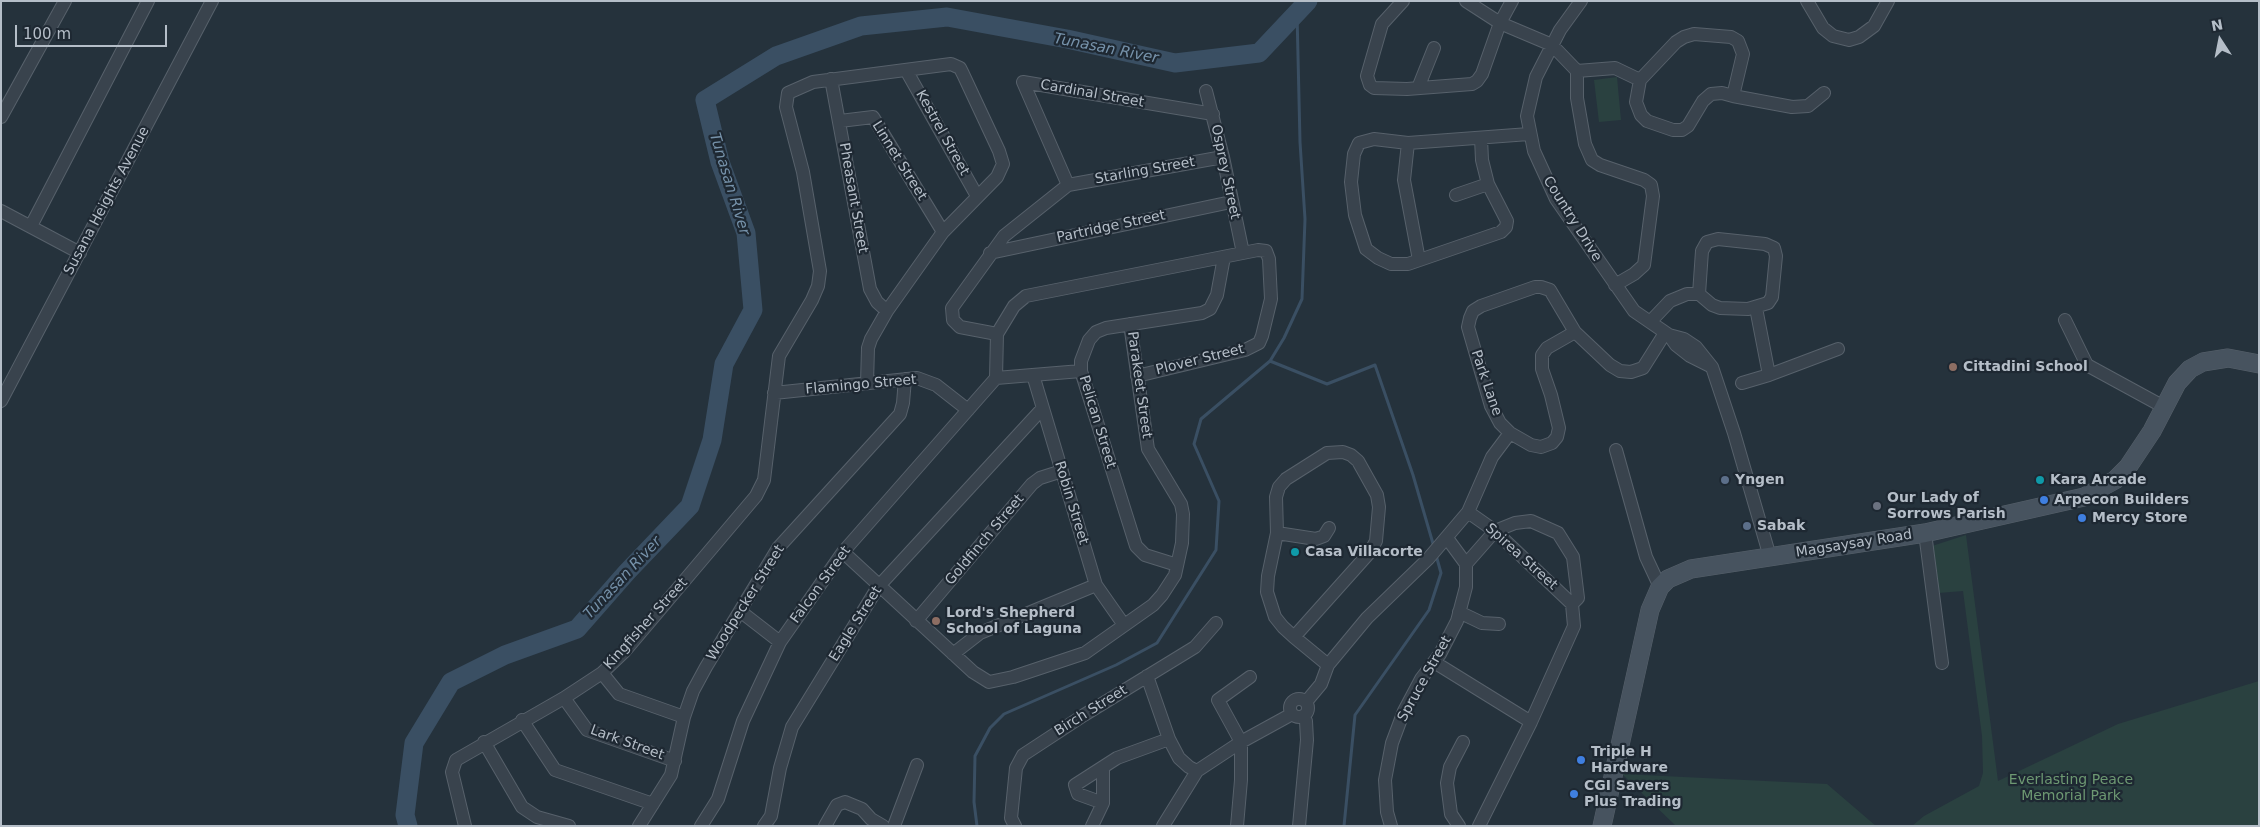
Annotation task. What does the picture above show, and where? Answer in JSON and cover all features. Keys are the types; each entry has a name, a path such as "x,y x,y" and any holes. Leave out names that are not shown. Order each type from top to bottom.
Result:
{"main road":[{"name":"Magsaysay Road","path":"1660,586 1673,577 1691,569 1925,533 2070,500 2098,490 2115,480 2128,467 2152,431 2183,375 2203,362 2228,358 2259,364"},
{"path":"1602,826 1641,645 1650,610 1660,586"}],"street":[{"path":"1,117 65,1"},
{"path":"31,226 148,1"},
{"name":"Susana Heights Avenue","path":"1,401 212,1"},
{"path":"1403,1 1382,24 1367,76 1370,85 1374,88 1407,89 1472,84 1477,81 1482,74 1500,23 1512,1"},
{"path":"1466,1 1500,23 1552,45 1577,70 1577,98 1585,144 1592,160 1600,165 1644,180 1651,185 1653,190 1644,265 1634,274 1614,285"},
{"name":"Country Drive","path":"1581,1 1552,45 1536,77 1530,98 1527,116 1529,134 1540,167 1556,199 1614,285 1634,311 1667,334 1684,339 1696,347 1712,367 1734,433 1770,557"},
{"path":"1810,3 1823,28 1833,36 1849,40 1859,37 1874,26 1888,1"},
{"path":"1733,96 1743,54 1738,41 1731,37 1694,34 1676,42 1640,80 1636,102 1640,115 1647,121 1673,130 1682,130 1688,126 1699,106 1711,94 1722,93 1733,96 1792,107 1808,106 1824,94"},
{"path":"1418,88 1434,48"},
{"path":"831,78 951,64 960,68 999,150 1003,164 997,177 943,232 887,311 871,338 868,348 868,383"},
{"path":"1577,70 1615,68 1640,80"},
{"name":"Kestrel Street","path":"906,70 977,196"},
{"name":"Pheasant Street","path":"831,78 870,289 877,302 887,311"},
{"name":"Kingfisher Street","path":"465,826 453,779 453,765 461,755 564,698 602,673 624,652 756,496 764,480 779,356 812,300 818,286 820,271 803,172 786,107 788,93 813,82 831,78"},
{"name":"Cardinal Street","path":"1068,185 1023,82 1213,114"},
{"name":"Osprey Street","path":"1206,91 1223,157 1243,253"},
{"name":"Linnet Street","path":"840,121 873,117 943,232"},
{"path":"1481,138 1482,160 1488,184 1505,215 1506,227 1493,236 1408,264 1392,264 1378,258 1366,249 1354,206 1352,182 1354,154 1359,142 1374,139 1408,143 1529,134"},
{"path":"1408,143 1404,180 1419,260"},
{"name":"Starling Street","path":"1068,185 1223,157"},
{"path":"1456,195 1488,184"},
{"path":"997,334 960,327 954,320 952,308 1004,236 1068,185"},
{"name":"Partridge Street","path":"990,253 1231,202"},
{"path":"1,211 80,253"},
{"path":"1650,322 1670,301 1678,296 1699,294 1712,305 1720,308 1756,308 1768,303 1772,297 1776,256 1774,248 1764,244 1718,239 1707,242 1702,252 1699,294"},
{"name":"Plover Street","path":"1137,376 1245,350 1259,342 1271,299 1270,259 1266,251 1258,250 1243,253"},
{"path":"1081,371 996,378 997,334 1014,306 1026,296 1243,253"},
{"name":"Pelican Street","path":"1177,565 1145,555 1136,546 1081,371 1085,350 1089,340 1096,332 1106,328 1202,313 1210,309 1217,295 1224,257"},
{"name":"Park Lane","path":"1576,332 1547,348 1542,355 1542,369 1552,395 1559,428 1556,438 1552,443 1540,447 1531,445 1510,433 1500,423 1491,406 1468,327 1474,311 1497,300 1541,287 1550,290 1576,332 1610,365 1620,371 1631,372 1643,368 1667,334"},
{"path":"1756,308 1769,375"},
{"path":"2065,320 2087,365 2164,407"},
{"name":"Parakeet Street","path":"953,654 981,678 989,682 1013,678 1085,653 1153,605 1172,580 1177,565 1183,526 1180,504 1148,449 1130,324"},
{"path":"1742,383 1838,349"},
{"name":"Robin Street","path":"1033,375 1096,585 1124,625"},
{"name":"Falcon Street","path":"701,826 718,799 743,721 780,642 843,552 996,378"},
{"name":"Flamingo Street","path":"774,393 905,379 927,381 968,410"},
{"name":"Woodpecker Street","path":"639,826 664,788 675,760 684,717 693,691 740,611 778,548 898,416 903,404 905,379"},
{"name":"Eagle Street","path":"764,826 771,816 780,768 792,727 878,587 1042,409"},
{"path":"1299,826 1307,740 1306,721 1290,710 1292,702 1299,699 1306,702 1321,684 1328,665 1375,608 1444,542 1468,512 1492,456 1510,433"},
{"path":"1616,450 1646,557 1660,586"},
{"path":"1294,637 1370,552 1376,541 1379,507 1377,495 1358,461 1351,454 1343,452 1327,453 1286,478 1279,487 1276,497 1277,533 1268,576 1267,592 1275,617 1294,637 1328,665"},
{"name":"Goldfinch Street","path":"916,621 1032,484 1040,478 1062,471"},
{"name":"Spirea Street","path":"1468,512 1495,531 1572,604"},
{"path":"1444,542 1466,564 1495,531 1515,523 1531,521 1558,533 1573,556 1578,598 1572,604 1574,626 1531,722 1480,826"},
{"path":"1277,533 1316,539 1324,536 1330,528"},
{"path":"1925,533 1942,664"},
{"path":"843,552 878,587 953,654 980,633 1096,585"},
{"name":"Spruce Street","path":"1391,826 1387,812 1385,780 1392,743 1404,711 1421,679 1434,662 1457,621 1466,587 1466,564"},
{"path":"740,611 780,642"},
{"path":"1459,612 1482,623 1499,624"},
{"name":"Birch Street","path":"1015,826 1011,818 1019,760 1023,755 1195,647 1216,623"},
{"path":"1434,662 1531,722"},
{"path":"602,673 619,694 684,717"},
{"path":"1147,676 1178,758 1197,771"},
{"path":"1237,826 1241,780 1241,742 1218,700 1250,677"},
{"name":"Lark Street","path":"564,698 587,730 675,760"},
{"path":"1162,826 1197,771 1241,742 1298,715"},
{"path":"522,720 556,770 653,804"},
{"path":"1103,803 1084,798 1075,790 1075,786 1079,781 1117,758 1169,738"},
{"path":"484,742 522,807 537,817 569,826"},
{"path":"1459,826 1451,814 1447,783 1450,767 1463,742"},
{"path":"894,826 917,765"},
{"path":"1092,826 1103,803 1103,768"},
{"path":"826,826 837,805 844,802 862,809 883,826"}],"green space":[{"path":"1617,77 1621,120 1599,122 1594,80"},
{"name":"Everlasting Peace Memorial Park","path":"1966,535 1998,781 2118,724 2259,681 2259,826 1912,826 1924,816 1979,786 1983,773 1982,736 1963,591 1938,593 1932,546"},
{"path":"1622,774 1827,784 1876,826 1676,826"}],"waterway":[{"name":"Tunasan River","path":"408,826 405,815 414,743 451,682 505,655 577,629 627,572 690,506 712,440 724,364 753,310 746,233 720,162 705,100 776,56 861,26 947,17 1067,39 1175,63 1259,53 1308,1"},
{"path":"977,826 974,802 975,756 990,728 1004,714 1116,665 1157,643 1216,550 1219,501 1194,444 1201,419 1270,361 1284,338 1302,299 1305,219 1300,142 1297,13"},
{"path":"1270,361 1327,384 1375,365 1413,475 1434,547"},
{"path":"1344,826 1355,715 1429,610 1441,573 1436,555"}],"place":[{"name":"Cittadini School","path":"1953,367"},
{"name":"Yngen","path":"1725,480"},
{"name":"Kara Arcade","path":"2040,480"},
{"name":"Arpecon Builders","path":"2044,500"},
{"name":"Our Lady of Sorrows Parish","path":"1877,506"},
{"name":"Mercy Store","path":"2082,518"},
{"name":"Sabak","path":"1747,526"},
{"name":"Casa Villacorte","path":"1295,552"},
{"name":"Lord's Shepherd School of Laguna","path":"936,621"},
{"name":"Triple H Hardware","path":"1581,760"},
{"name":"CGI Savers Plus Trading","path":"1574,794"}]}
